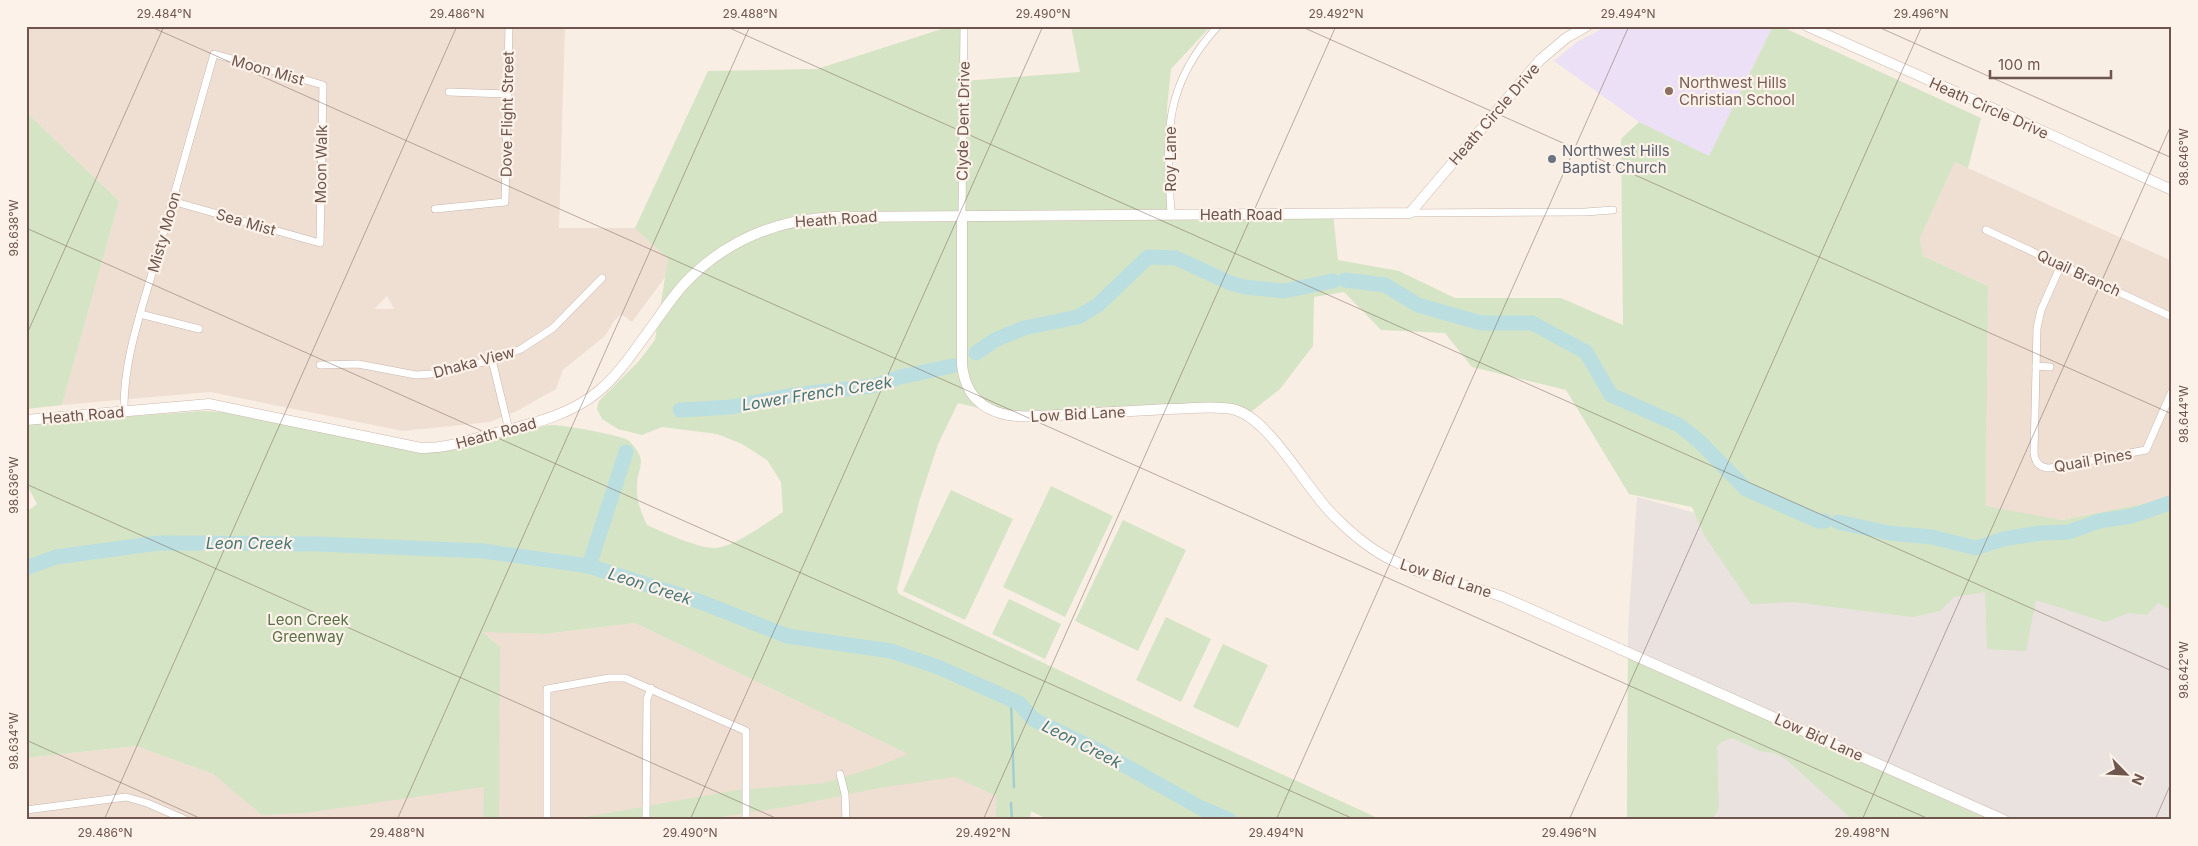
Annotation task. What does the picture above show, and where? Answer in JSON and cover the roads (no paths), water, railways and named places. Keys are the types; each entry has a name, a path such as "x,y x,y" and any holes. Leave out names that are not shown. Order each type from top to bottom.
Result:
{"street":[{"name":"Dove Flight Street","path":"435,209 505,202 509,26"},
{"name":"Clyde Dent Drive","path":"962,216 964,26"},
{"name":"Roy Lane","path":"1171,214 1168,134 1175,96 1194,55 1218,26"},
{"name":"Heath Circle Drive","path":"1410,213 1540,60 1566,38 1587,26"},
{"name":"Heath Circle Drive","path":"1807,26 2172,190"},
{"name":"Moon Mist","path":"214,54 323,85"},
{"name":"Misty Moon","path":"124,412 126,370 140,314 214,54"},
{"name":"Moon Walk","path":"320,243 323,85"},
{"path":"449,92 507,94"},
{"name":"Sea Mist","path":"172,201 320,243"},
{"name":"Heath Road","path":"26,420 209,404 421,448 446,446 509,430 539,422 577,406 601,390 622,367 684,285 715,256 751,235 777,225 812,218 1585,212 1613,210"},
{"name":"Low Bid Lane","path":"962,216 962,370 970,393 989,409 1020,416 1204,408 1240,411 1254,420 1277,444 1333,516 1353,534 1391,560 1438,578 1482,589 1547,616 2004,820"},
{"name":"Quail Branch","path":"1986,230 2172,317"},
{"path":"2050,367 2036,366 2038,319 2061,265"},
{"name":"Dhaka View","path":"320,365 358,364 416,375 431,374 492,360 521,349 553,328 602,278"},
{"path":"140,314 199,329"},
{"path":"492,360 509,430"},
{"name":"Quail Pines","path":"2036,366 2034,458 2040,466 2050,468 2146,450 2172,391"},
{"path":"547,820 547,689 614,677 635,681 746,731 746,820"},
{"path":"646,820 648,700 651,688"},
{"path":"840,774 845,794 846,820"},
{"path":"26,810 126,797 148,803 186,820"}],"waterway":[{"name":"Lower French Creek","path":"976,353 995,340 1024,328 1078,317 1098,305 1148,257 1176,258 1230,283 1245,287 1284,291 1333,281"},
{"name":"Lower French Creek","path":"1345,280 1385,285 1418,305 1481,323 1532,323 1586,352 1611,395 1679,425 1700,442 1746,489 1818,521 1825,521"},
{"name":"Lower French Creek","path":"680,410 731,407 793,395 873,386 900,377 952,366"},
{"name":"Lower French Creek","path":"589,566 626,452"},
{"name":"Lower French Creek","path":"1838,522 1889,533 1932,537 1976,548 2003,539 2040,533 2069,532 2099,521 2132,516 2172,502"},
{"name":"Leon Creek","path":"26,568 56,557 159,543 318,544 483,551 589,566 701,602 787,636 891,651 938,667 1019,703 1033,719 1099,751 1201,808 1229,820"},
{"path":"1011,700 1014,787"},
{"path":"1011,803 1012,820"}],"place":[{"name":"Northwest Hills Christian School","path":"1669,91"},
{"name":"Northwest Hills Baptist Church","path":"1552,159"}],"park label":[{"name":"Leon Creek Greenway","path":"308,628"}]}
